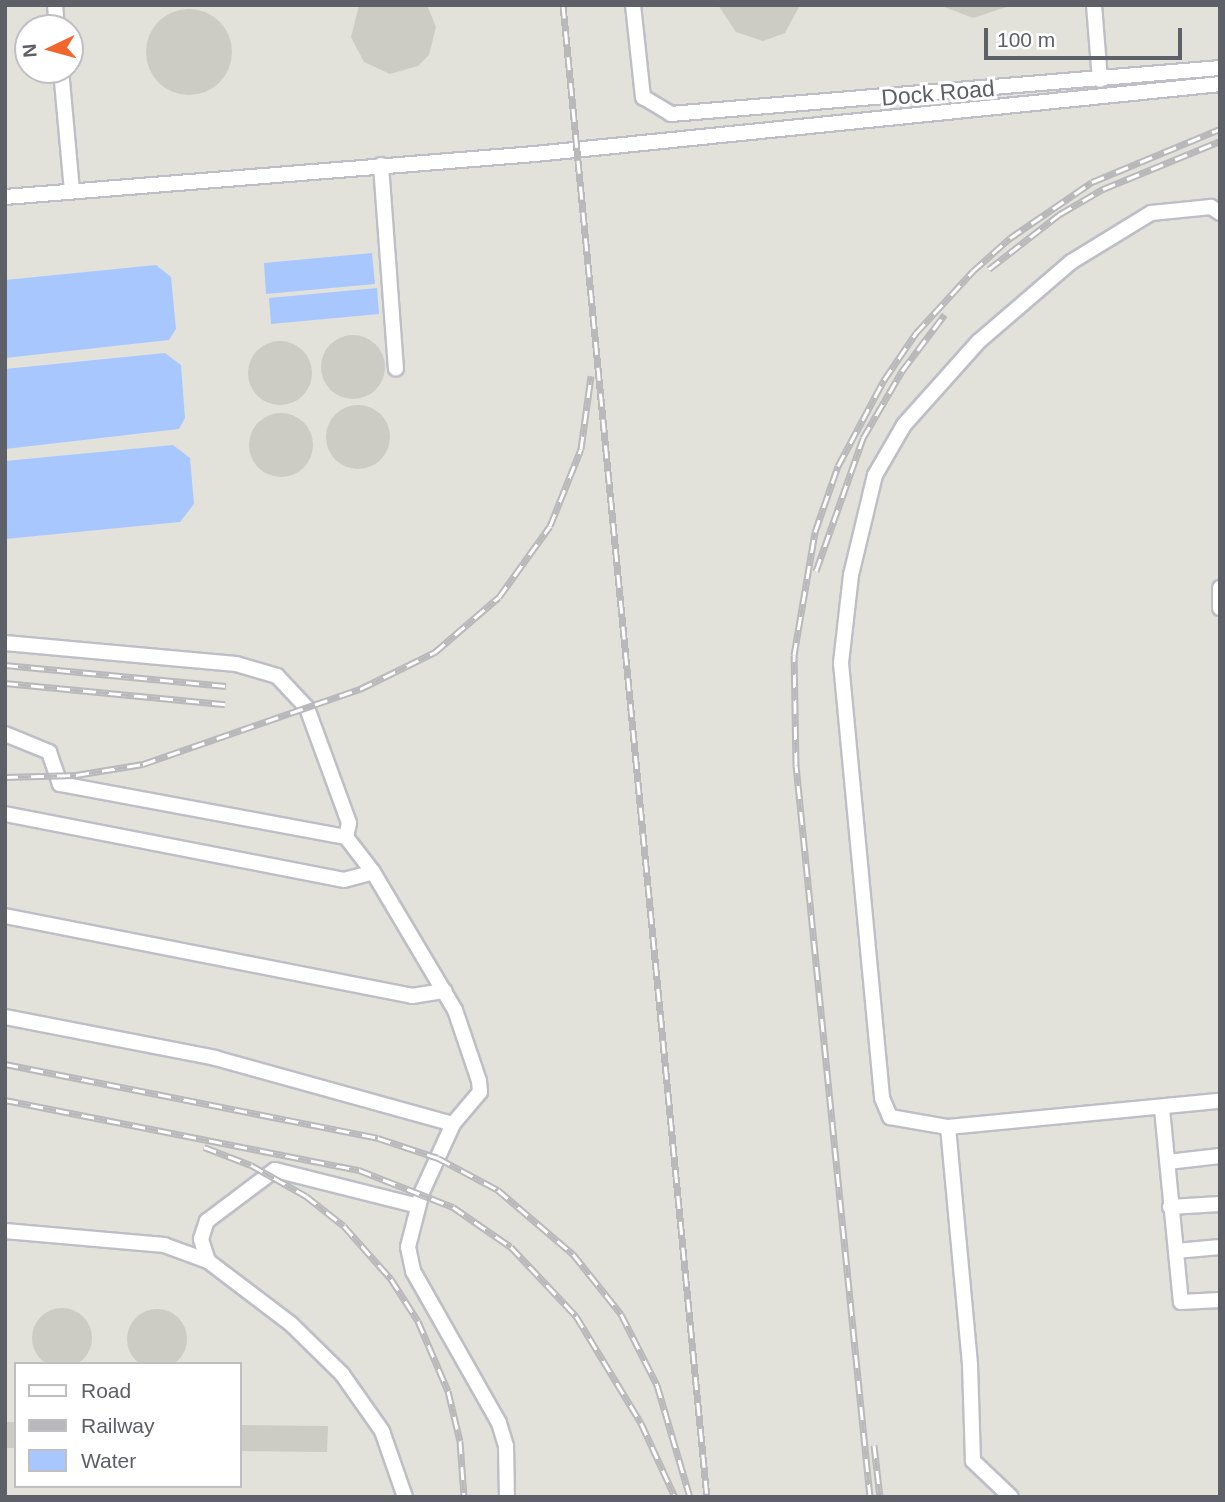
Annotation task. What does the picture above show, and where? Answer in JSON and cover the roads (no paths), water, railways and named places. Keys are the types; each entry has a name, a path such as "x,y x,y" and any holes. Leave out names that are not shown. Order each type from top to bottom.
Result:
{"lane":[{"name":"Dock Road","path":"633,5 643,97 657,108 671,114 1220,68"},
{"path":"1094,5 1100,80"},
{"path":"5,197 535,154 1220,83"},
{"path":"62,84 72,191"},
{"path":"381,165 396,368"},
{"path":"1220,212 1211,207 1151,213 1071,262 979,341 904,425 875,475 851,575 841,663 882,1098 890,1117 948,1127 1162,1109 1220,1101"},
{"path":"1220,588 1220,608"},
{"path":"5,643 236,664 276,676 307,708 349,823 346,837"},
{"path":"5,733 49,752 60,784 346,837 373,872 445,991 480,1092 453,1124 418,1206 409,1260 499,1423 506,1446 507,1497"},
{"path":"5,814 344,880 373,872"},
{"path":"5,916 412,996 445,991"},
{"path":"5,1017 215,1058 453,1124"},
{"path":"1162,1109 1181,1303 1220,1300"},
{"path":"948,1127 970,1365 973,1461 1011,1497"},
{"path":"1168,1162 1220,1156"},
{"path":"208,1261 201,1239 207,1221 275,1170 418,1206"},
{"path":"1170,1207 1220,1204"},
{"path":"5,1231 164,1245 208,1261 291,1324 342,1374 382,1431 404,1497"},
{"path":"1176,1251 1220,1247"}],"water":[{"path":"372,253 375,284 266,294 264,263"},
{"path":"156,265 171,277 176,329 169,340 5,358 5,280"},
{"path":"377,288 379,314 271,324 269,298"},
{"path":"165,353 181,365 185,418 179,429 5,449 5,369"},
{"path":"173,445 190,458 194,504 180,522 5,539 5,461"}],"railway":[{"path":"563,5 707,1497"},
{"path":"870,1497 796,765 794,655 815,532 838,466 884,380 916,333 973,271 1010,238 1092,182 1220,129"},
{"path":"989,269 1060,214 1103,189 1220,141"},
{"path":"816,571 863,438 902,371 945,314"},
{"path":"5,777 76,775 143,764 360,689 435,652 499,597 550,526 581,449 591,376"},
{"path":"5,665 226,686"},
{"path":"5,683 225,704"},
{"path":"5,1064 378,1138 438,1158 498,1190 573,1254 621,1314 657,1385 690,1497"},
{"path":"5,1100 359,1170 453,1207 511,1247 576,1316 641,1423 675,1497"},
{"path":"204,1147 251,1165 306,1196 344,1226 391,1279 418,1321 448,1391 460,1441 464,1497"},
{"path":"874,1445 880,1497"}]}
